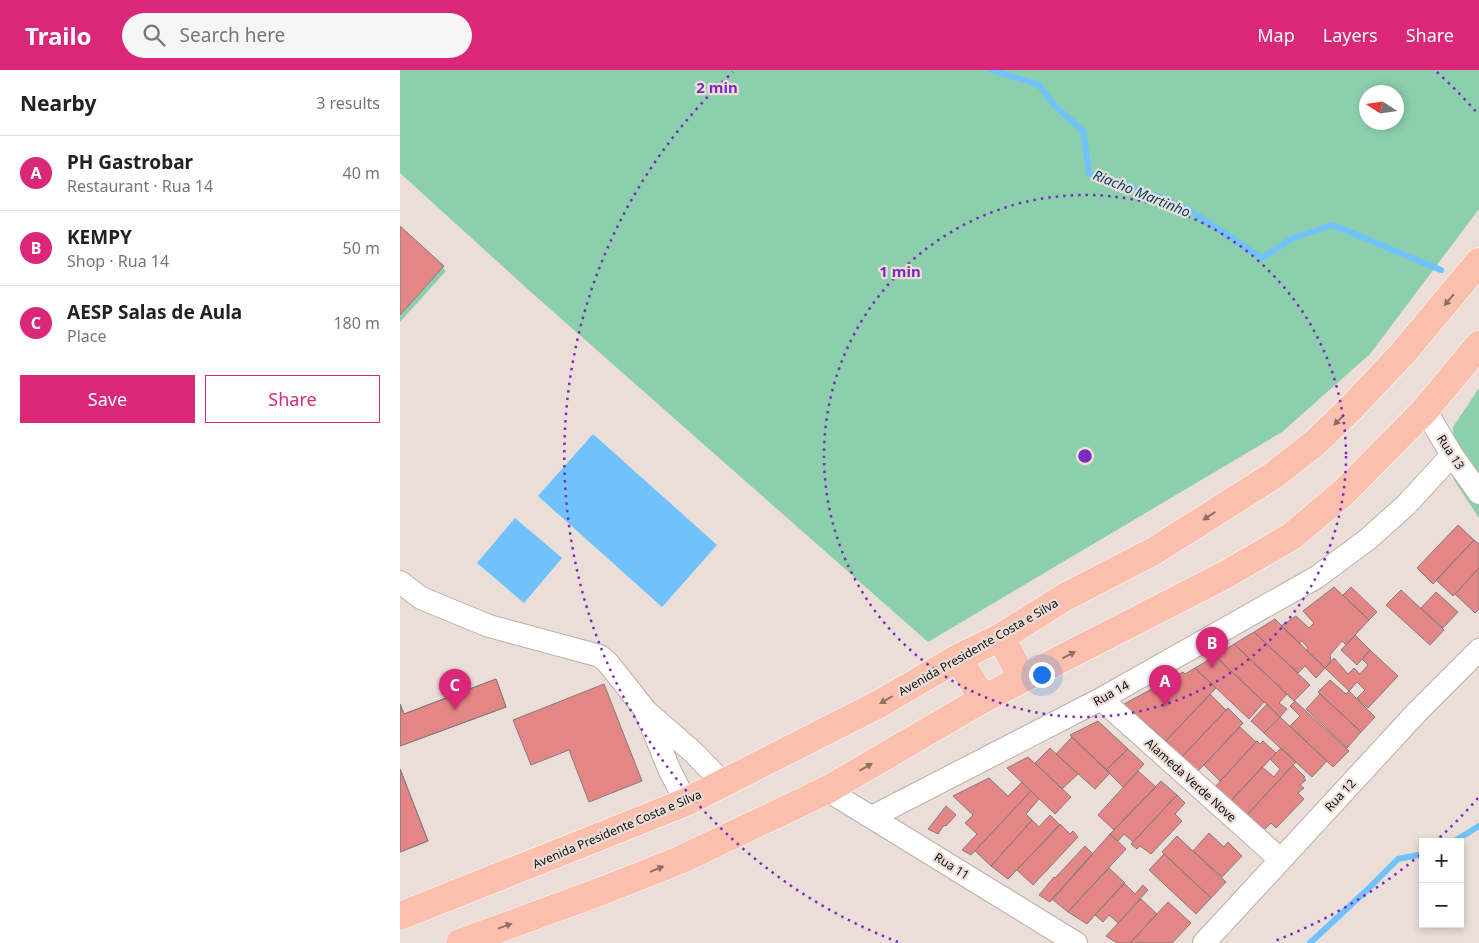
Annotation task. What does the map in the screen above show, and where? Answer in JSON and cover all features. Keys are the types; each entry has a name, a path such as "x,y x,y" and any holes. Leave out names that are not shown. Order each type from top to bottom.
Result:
{"main road":[{"name":"Avenida Presidente Costa e Silva","path":"400,916 686,802 880,704 958,658 1000,637 1065,597 1154,552 1274,475 1315,443 1402,354 1479,262"},
{"path":"460,943 680,860 827,790 983,699 1225,575 1292,536 1344,492 1425,410 1479,345"},
{"path":"1000,637 1022,678"},
{"path":"958,658 983,699"}],"street":[{"name":"Rua 13","path":"1425,410 1452,455 1479,493"},
{"name":"Rua 14","path":"872,817 1101,699 1317,577 1368,539 1406,505 1452,455"},
{"path":"400,582 421,598 489,626 600,656 608,663 646,711 694,753 723,783"},
{"name":"Rua 12","path":"1204,943 1418,711 1479,650"},
{"name":"Alameda Verde Nove","path":"1101,699 1281,860"},
{"path":"646,711 670,771 686,802"},
{"name":"Rua 11","path":"827,790 1076,943"}],"green space":[{"path":"400,70 1479,70 1479,209 1370,354 1282,432 928,642 532,293 400,173"},
{"path":"400,228 446,271 400,322"},
{"path":"1479,388 1479,518 1454,480 1453,427"}],"water":[{"path":"593,434 717,545 662,607 538,496"},
{"path":"515,518 562,558 524,603 477,563"}],"building":[{"path":"400,226 444,266 400,315"},
{"path":"1458,525 1474,540 1433,584 1417,568"},
{"path":"1474,540 1479,544 1479,568 1453,596 1436,580"},
{"path":"1479,568 1479,609 1475,613 1455,594"},
{"path":"1334,587 1369,620 1346,645 1342,641 1330,655 1331,662 1325,668 1306,650 1308,648 1302,641 1299,643 1281,626 1296,616 1309,628 1314,623 1303,611"},
{"path":"1351,587 1377,612 1369,620 1343,595"},
{"path":"1401,590 1444,630 1430,645 1386,605"},
{"path":"1436,592 1458,612 1443,628 1421,608"},
{"path":"1275,619 1325,668 1316,678 1305,666 1298,673 1254,632"},
{"path":"1254,632 1310,685 1294,701 1234,644"},
{"path":"1355,635 1370,650 1357,665 1341,650"},
{"path":"1234,644 1287,694 1279,703 1287,709 1280,717 1215,656"},
{"path":"1370,650 1398,676 1368,708 1357,698 1365,690 1357,682 1349,691 1325,668 1334,658 1348,674 1354,668 1360,674 1368,665 1362,659"},
{"path":"1215,656 1264,702 1249,719 1195,668"},
{"path":"1195,668 1216,688 1166,741 1145,723 1142,725 1124,704 1183,672 1185,674"},
{"path":"496,679 506,707 400,746 400,704 404,714"},
{"path":"496,679 506,707 400,746 400,704 404,714"},
{"path":"1330,680 1346,694 1349,691 1375,717 1361,732 1318,692"},
{"path":"604,684 642,781 589,802 569,750 531,765 513,720"},
{"path":"1210,694 1226,710 1182,757 1166,741"},
{"path":"1320,694 1361,732 1347,748 1306,709"},
{"path":"1295,701 1349,751 1333,767 1290,726 1300,716 1290,706"},
{"path":"1267,704 1280,717 1264,733 1251,721"},
{"path":"1228,708 1243,723 1198,771 1182,757"},
{"path":"1280,717 1327,761 1312,777 1264,733"},
{"path":"1098,721 1128,749 1106,770 1070,735"},
{"path":"1240,727 1256,742 1220,781 1204,765"},
{"path":"1072,737 1110,773 1095,789 1056,754"},
{"path":"1257,741 1260,744 1263,741 1276,753 1230,802 1215,787"},
{"path":"1050,748 1078,774 1062,789 1035,763"},
{"path":"1281,748 1296,762 1246,816 1230,802 1262,767 1274,777 1280,769 1270,759"},
{"path":"1128,749 1144,764 1123,787 1106,770"},
{"path":"1028,757 1071,797 1055,814 1007,768"},
{"path":"1293,765 1306,780 1300,785 1304,788 1298,793 1304,799 1276,828 1271,823 1263,831 1246,816"},
{"path":"400,769 428,841 400,852"},
{"path":"400,769 428,841 400,852"},
{"path":"1138,771 1156,787 1114,830 1098,815"},
{"path":"989,778 1008,796 1022,782 1031,791 971,855 962,850 977,834 965,823 973,815 953,796"},
{"path":"1161,781 1177,795 1133,842 1124,834 1118,841 1110,834"},
{"path":"1031,791 1039,799 1026,814 1032,820 991,866 975,851"},
{"path":"1177,795 1185,803 1175,814 1182,821 1151,854 1140,846 1137,849 1131,844"},
{"path":"946,806 956,815 946,826 944,825 938,834 928,829"},
{"path":"1050,815 1060,825 1008,879 991,866 1032,820 1039,827"},
{"path":"1060,824 1070,834 1073,831 1078,837 1033,885 1017,870"},
{"path":"1209,833 1224,847 1228,842 1242,856 1222,877 1193,851"},
{"path":"1110,834 1126,849 1068,912 1052,899"},
{"path":"1177,836 1226,882 1211,898 1162,852"},
{"path":"1085,846 1093,854 1050,902 1039,895 1054,877"},
{"path":"1164,854 1211,898 1196,914 1149,870"},
{"path":"1109,868 1125,883 1087,924 1068,912"},
{"path":"1124,883 1135,894 1143,885 1148,890 1118,923 1109,915 1103,922 1095,915"},
{"path":"1141,899 1157,914 1130,943 1117,943 1106,936"},
{"path":"1168,902 1191,923 1172,943 1130,943"}],"waterway":[{"name":"Riacho Martinho","path":"992,70 1039,85 1056,107 1083,131 1089,173 1144,191 1186,208 1262,258 1293,238 1333,225 1441,270"},
{"path":"1460,838 1479,826"},
{"path":"1310,943 1398,859 1419,855"}],"place":[{"name":"KEMPY","path":"1212,668"},
{"name":"PH Gastrobar","path":"1165,706"},
{"name":"AESP Salas de Aula","path":"455,710"}]}
